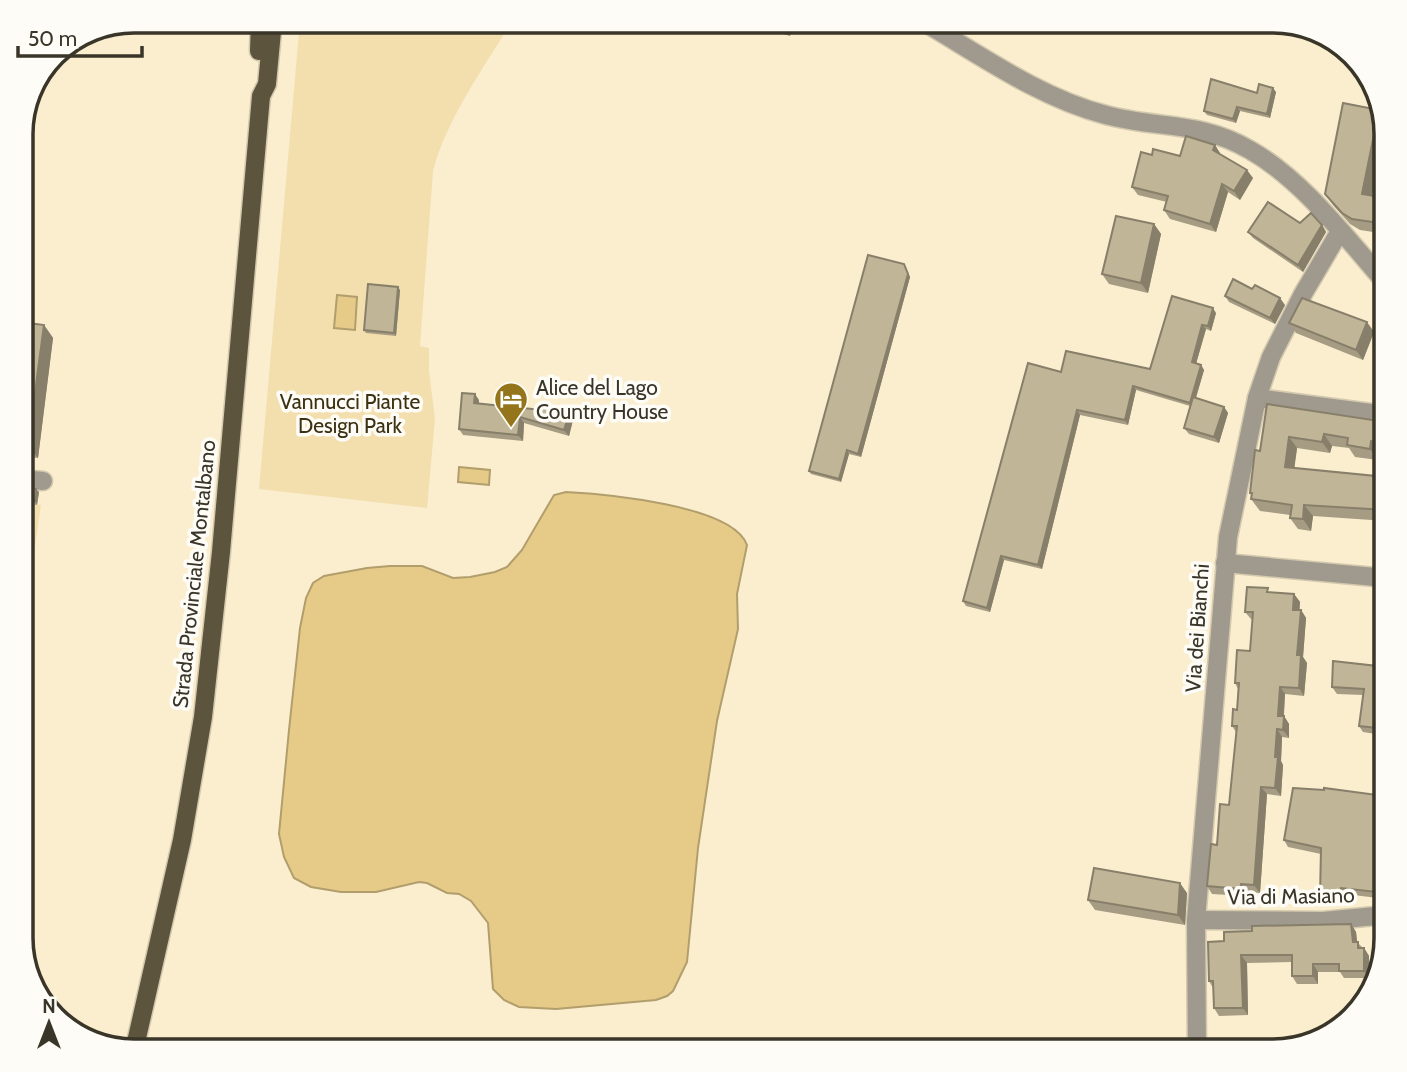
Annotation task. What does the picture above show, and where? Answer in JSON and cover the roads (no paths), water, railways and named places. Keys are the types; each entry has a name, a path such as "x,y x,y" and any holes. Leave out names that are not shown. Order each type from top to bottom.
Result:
{"main road":[{"name":"Strada Provinciale Montalbano","path":"259,33 257,83 261,96"},
{"name":"Strada Provinciale Montalbano","path":"137,1039 182,840 203,717 261,96 267,84 272,33"}],"street":[{"path":"943,33 1023,80 1085,108 1119,118 1203,130 1230,139 1262,157 1291,180 1374,269"},
{"name":"Via dei Bianchi","path":"1197,1039 1196,920 1225,563 1257,398 1279,341 1340,231"},
{"path":"1257,398 1374,413"},
{"path":"33,480 43,481"},
{"path":"1225,563 1374,577"},
{"name":"Via di Masiano","path":"1196,920 1324,921 1374,916"}],"place":[{"name":"Alice del Lago Country House","path":"511,429"}],"park label":[{"name":"Vannucci Piante Design Park","path":"350,413"}]}
